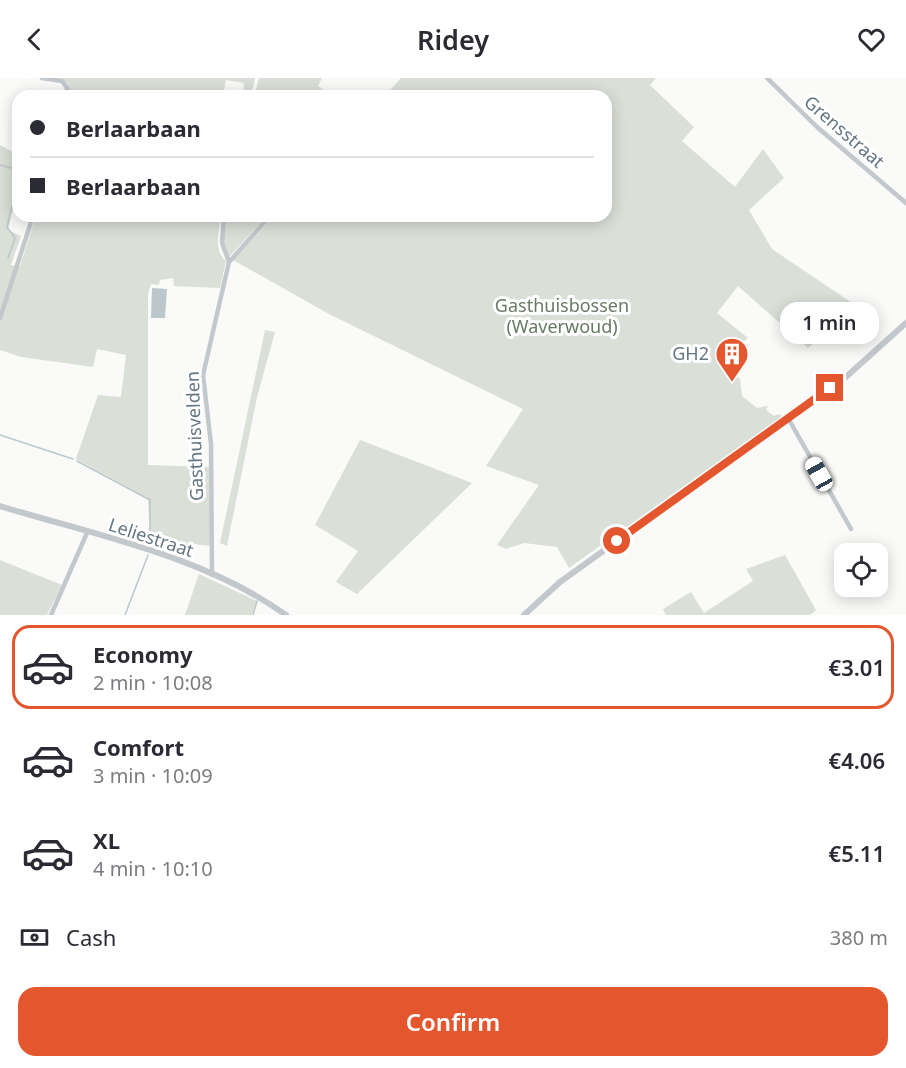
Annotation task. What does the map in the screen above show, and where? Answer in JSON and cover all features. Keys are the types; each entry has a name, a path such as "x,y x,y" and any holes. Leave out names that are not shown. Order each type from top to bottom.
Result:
{"street":[{"path":"42,78 62,81 67,90"},
{"name":"Grensstraat","path":"767,78 810,120 906,203"},
{"path":"0,318 31,222"},
{"name":"Gasthuisvelden","path":"224,222 222,243 229,262"},
{"name":"Gasthuisvelden","path":"212,575 211,444 203,375 229,262 265,222"},
{"path":"524,615 560,582 847,376 906,323"},
{"path":"788,418 851,529"},
{"name":"Leliestraat","path":"0,506 159,554 257,596 286,615"},
{"path":"51,615 87,532"}],"green space":[{"path":"57,78 255,78 252,90 243,90 244,83 226,80 224,90 68,90 68,84"},
{"path":"259,78 322,78 318,86 324,90 256,90"},
{"name":"Gasthuisbossen (Waverwoud)","path":"401,78 656,78 650,85 694,127 682,141 735,187 763,149 784,178 749,210 772,249 858,307 808,348 738,286 717,313 748,338 743,342 749,347 727,365 740,379 742,396 757,408 768,406 766,410 774,416 778,414 782,416 569,568 557,547 524,543 506,549 497,545 539,485 486,466 523,409 329,314 233,260 268,222 612,222 612,90 390,90"},
{"path":"0,145 12,152 12,213 8,230 21,236 11,265 20,266 34,222 220,222 218,246 219,252 226,261 220,288 174,286 173,278 160,280 159,285 151,284 148,294 148,465 209,467 211,546 192,544 188,559 150,545 148,498 76,459 98,395 121,397 126,355 97,349 93,367 21,357 0,350"},
{"path":"226,222 261,222 229,257 222,248"},
{"path":"265,330 275,332 257,397 227,546 220,543"},
{"path":"360,440 472,483 357,594 336,582 358,551 315,525"},
{"path":"785,555 816,610 810,615 666,615 663,609 691,592 704,613 753,581 746,569"},
{"path":"0,560 62,585 47,615 0,615"},
{"path":"199,574 257,601 252,615 185,615"}],"shaded area":[{"path":"152,288 167,289 165,318 151,318"}],"waterway":[{"path":"0,165 12,168"},
{"path":"8,258 15,238 7,227 12,206"},
{"path":"0,435 73,459"},
{"path":"77,461 150,500 150,547"},
{"path":"125,615 148,555"},
{"path":"253,615 257,601"}],"place":[{"name":"GH2","path":"732,383"}],"route":[{"path":"617,541 830,388"}]}
